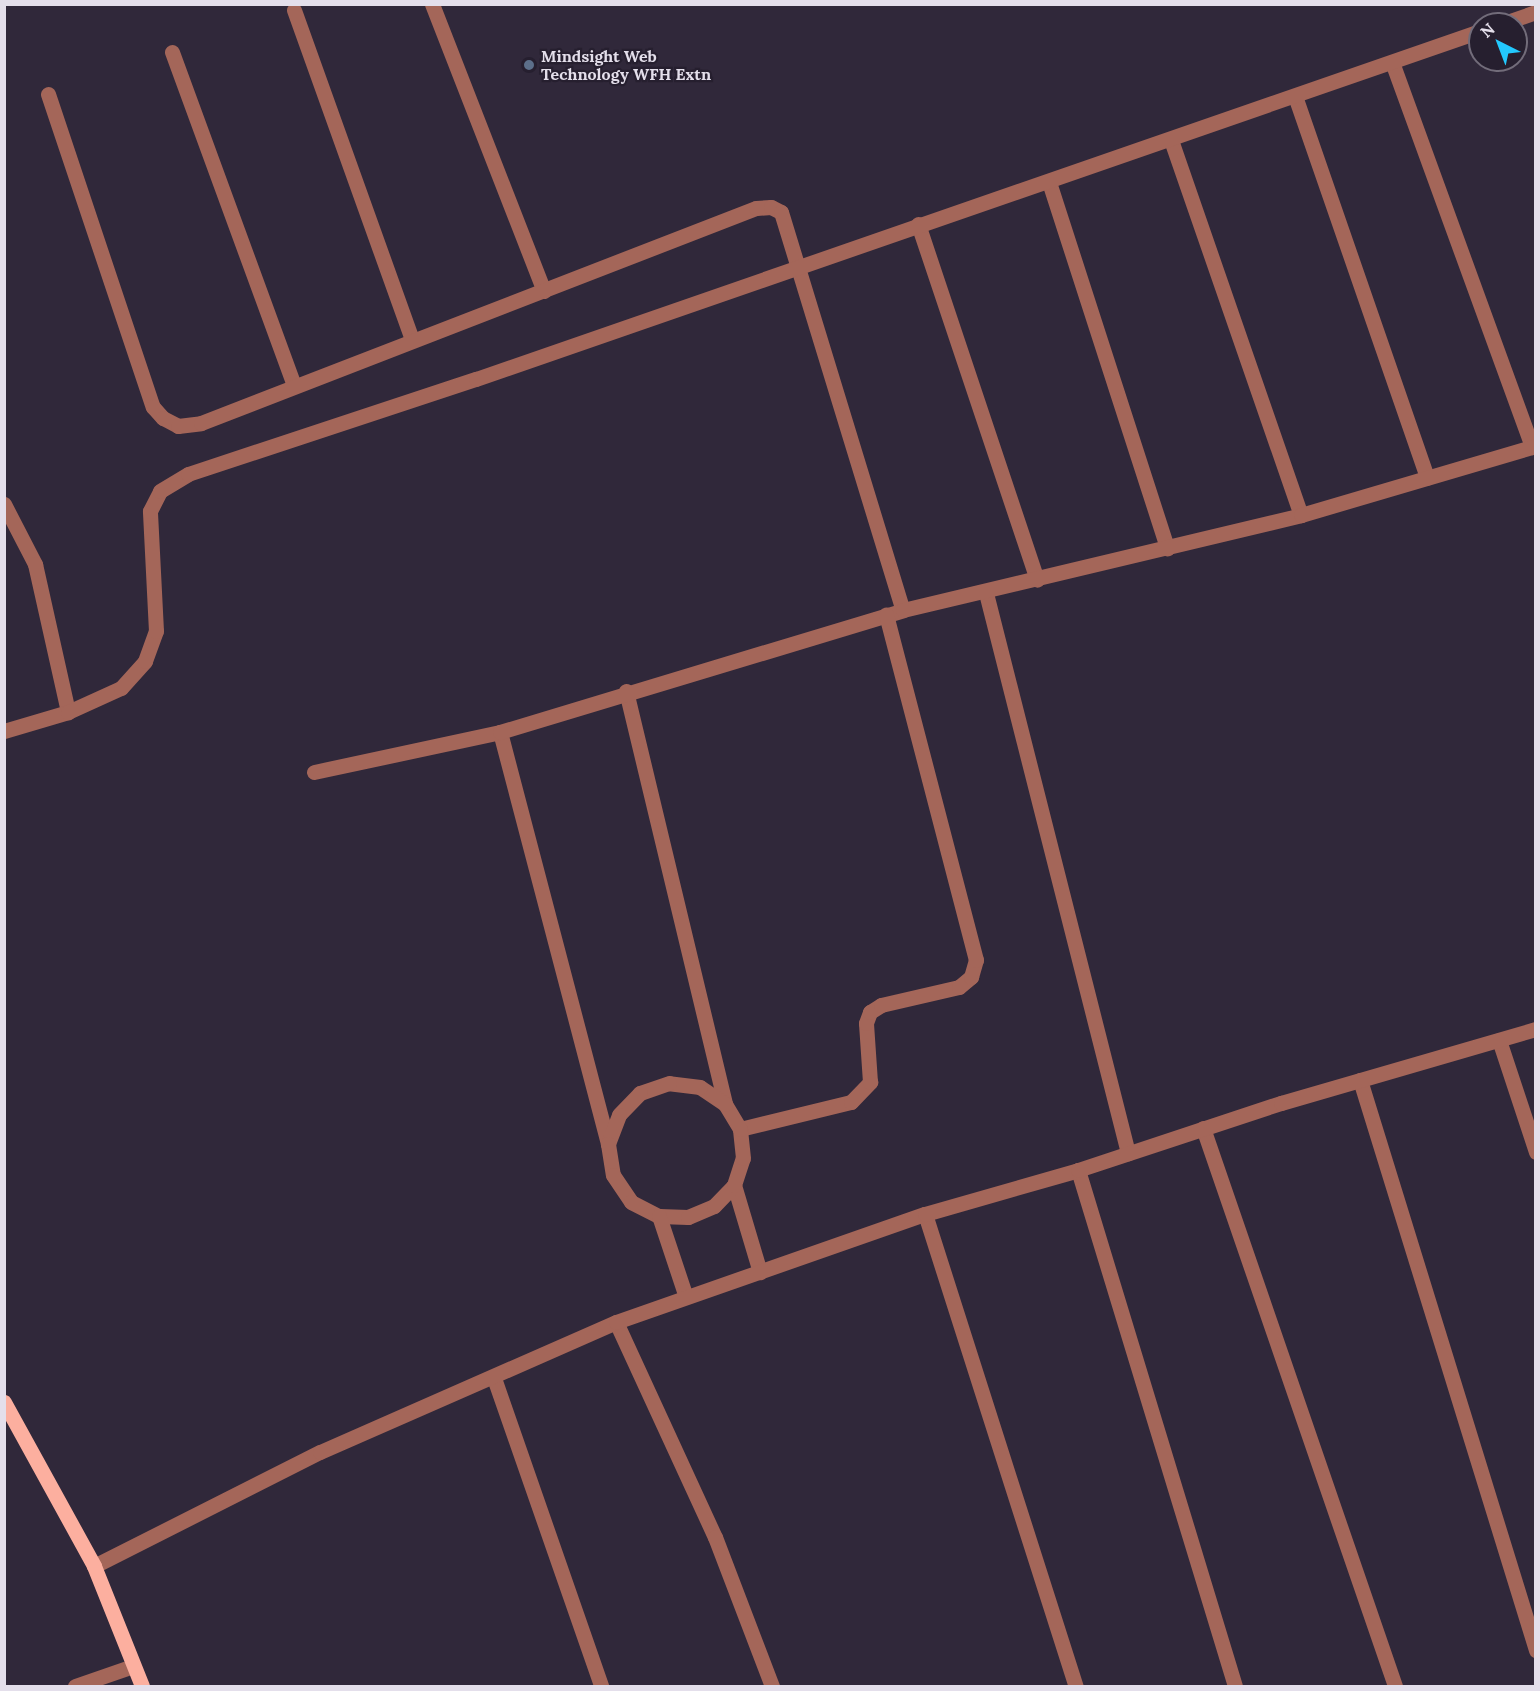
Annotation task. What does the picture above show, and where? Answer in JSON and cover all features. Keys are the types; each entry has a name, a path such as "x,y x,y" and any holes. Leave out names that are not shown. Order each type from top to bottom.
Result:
{"main road":[{"path":"4,1402 94,1566 142,1686"}],"street":[{"path":"432,4 544,291"},
{"path":"294,10 412,340"},
{"path":"4,730 68,712 121,688 145,661 156,631 150,511 160,491 188,474 476,379 799,265 1049,182 1468,35"},
{"path":"172,52 294,385"},
{"path":"314,772 500,732 626,691 903,610 986,593 1301,515 1534,447 1392,62"},
{"path":"48,94 153,406 163,418 178,426 201,423 294,385 756,208 771,207 781,212 903,610"},
{"path":"1295,96 1427,478"},
{"path":"1171,140 1301,515"},
{"path":"1049,182 1167,548"},
{"path":"918,224 1037,580"},
{"path":"4,504 36,564 68,712"},
{"path":"986,593 1128,1153"},
{"path":"740,1129 851,1102 870,1082 866,1023 870,1012 881,1005 959,987 971,977 976,960 886,615"},
{"path":"500,732 608,1144 613,1175 631,1202 659,1216 688,1217 714,1206 734,1185 743,1158 740,1129 725,1104 626,691"},
{"path":"94,1566 320,1452 494,1378 616,1322 926,1214 1078,1170 1203,1128 1360,1080 1536,1029"},
{"path":"1499,1040 1536,1152"},
{"path":"1360,1080 1536,1650"},
{"path":"608,1144 619,1115 640,1093 669,1083 700,1087 725,1104"},
{"path":"1203,1128 1395,1686"},
{"path":"1078,1170 1235,1686"},
{"path":"734,1185 760,1272"},
{"path":"926,1214 1076,1686"},
{"path":"659,1216 686,1297"},
{"path":"616,1322 715,1537 772,1686"},
{"path":"494,1378 601,1686"},
{"path":"75,1686 133,1666"}],"place":[{"name":"Mindsight Web Technology WFH Extn","path":"529,65"}]}
